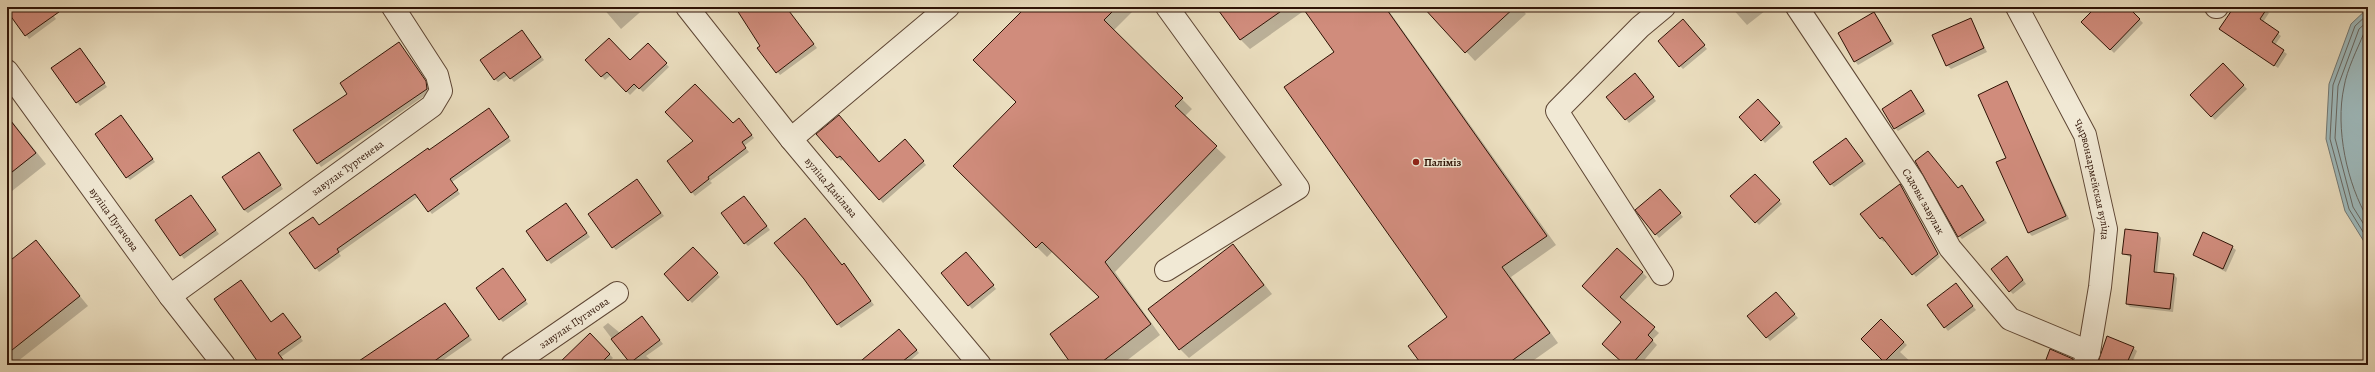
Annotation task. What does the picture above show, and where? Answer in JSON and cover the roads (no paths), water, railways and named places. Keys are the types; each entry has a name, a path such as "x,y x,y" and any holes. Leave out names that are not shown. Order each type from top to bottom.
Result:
{"street":[{"name":"завулак Тургенева","path":"170,296 432,106 441,91 437,75 393,7"},
{"name":"вуліца Данілава","path":"687,7 791,139 980,365"},
{"path":"791,139 948,7"},
{"path":"1166,270 1298,188 1168,7"},
{"path":"1662,274 1557,111 1640,27 1664,7"},
{"name":"Садовы завулак","path":"1796,7 1913,181 1950,248 2010,319 2086,358"},
{"name":"Чырвонаармейская вуліца","path":"2017,7 2085,135 2106,229 2100,287 2086,358"},
{"name":"вуліца Пугачова","path":"7,71 170,296 224,365"},
{"name":"завулак Пугачова","path":"523,362 617,293"}],"water":[{"path":"2368,8 2368,248 2345,211 2326,139 2329,84 2351,24"}],"place":[{"name":"Паліміз","path":"1416,162"}]}
